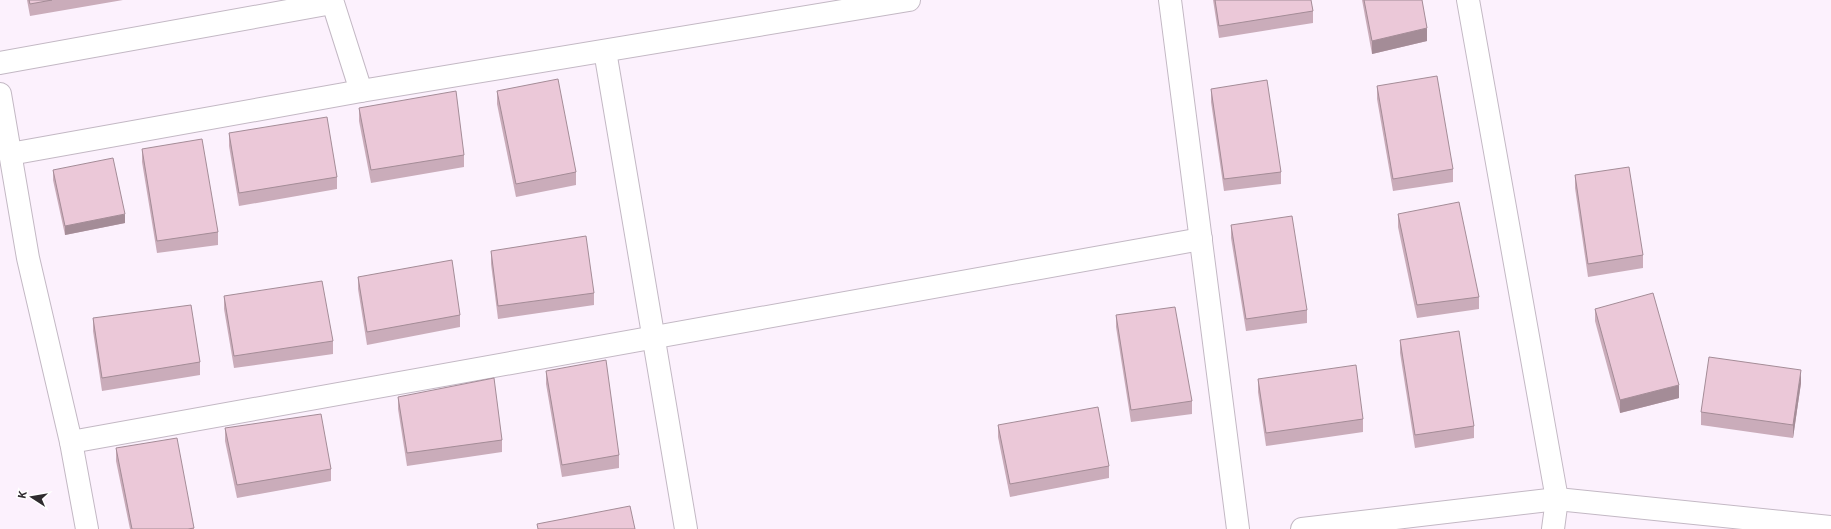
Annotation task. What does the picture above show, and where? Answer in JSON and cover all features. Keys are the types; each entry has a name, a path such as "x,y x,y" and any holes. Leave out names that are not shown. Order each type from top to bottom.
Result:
{"street":[{"path":"1170,0 1238,529"},
{"path":"1468,0 1557,499 1553,529"},
{"path":"0,63 332,1 361,91"},
{"path":"10,154 361,91 902,1"},
{"path":"605,51 655,336 686,529"},
{"path":"0,94 28,258 71,442 87,529"},
{"path":"71,442 1201,239"},
{"path":"1302,529 1557,499 1831,527"}],"building":[{"path":"29,0 52,0 30,4"},
{"path":"1215,0 1311,0 1313,11 1219,26"},
{"path":"1364,0 1422,0 1427,28 1372,41"},
{"path":"1437,76 1453,169 1393,179 1377,86"},
{"path":"558,79 576,172 516,184 497,91"},
{"path":"1267,80 1281,172 1224,179 1211,89"},
{"path":"456,91 464,155 371,170 359,108"},
{"path":"327,117 337,177 239,193 229,133"},
{"path":"202,139 218,232 157,241 142,149"},
{"path":"113,158 125,214 65,226 53,170"},
{"path":"1629,167 1643,255 1588,264 1575,175"},
{"path":"1459,202 1479,297 1417,305 1398,214"},
{"path":"1292,216 1307,310 1246,319 1231,225"},
{"path":"586,236 594,293 498,306 491,251"},
{"path":"452,260 460,315 367,332 358,277"},
{"path":"322,281 333,341 234,356 224,296"},
{"path":"1653,293 1679,385 1620,400 1595,309"},
{"path":"191,305 200,362 102,378 93,318"},
{"path":"1175,307 1192,401 1131,410 1116,315"},
{"path":"1459,331 1474,426 1415,435 1400,340"},
{"path":"1709,357 1801,370 1793,425 1701,412"},
{"path":"606,360 619,455 562,465 546,371"},
{"path":"1356,365 1363,419 1266,433 1258,379"},
{"path":"494,378 502,440 407,453 398,397"},
{"path":"1098,407 1109,466 1010,484 998,425"},
{"path":"321,414 331,469 237,485 225,428"},
{"path":"177,438 194,528 132,529 116,448"},
{"path":"630,506 635,529 538,529 537,524"}]}
